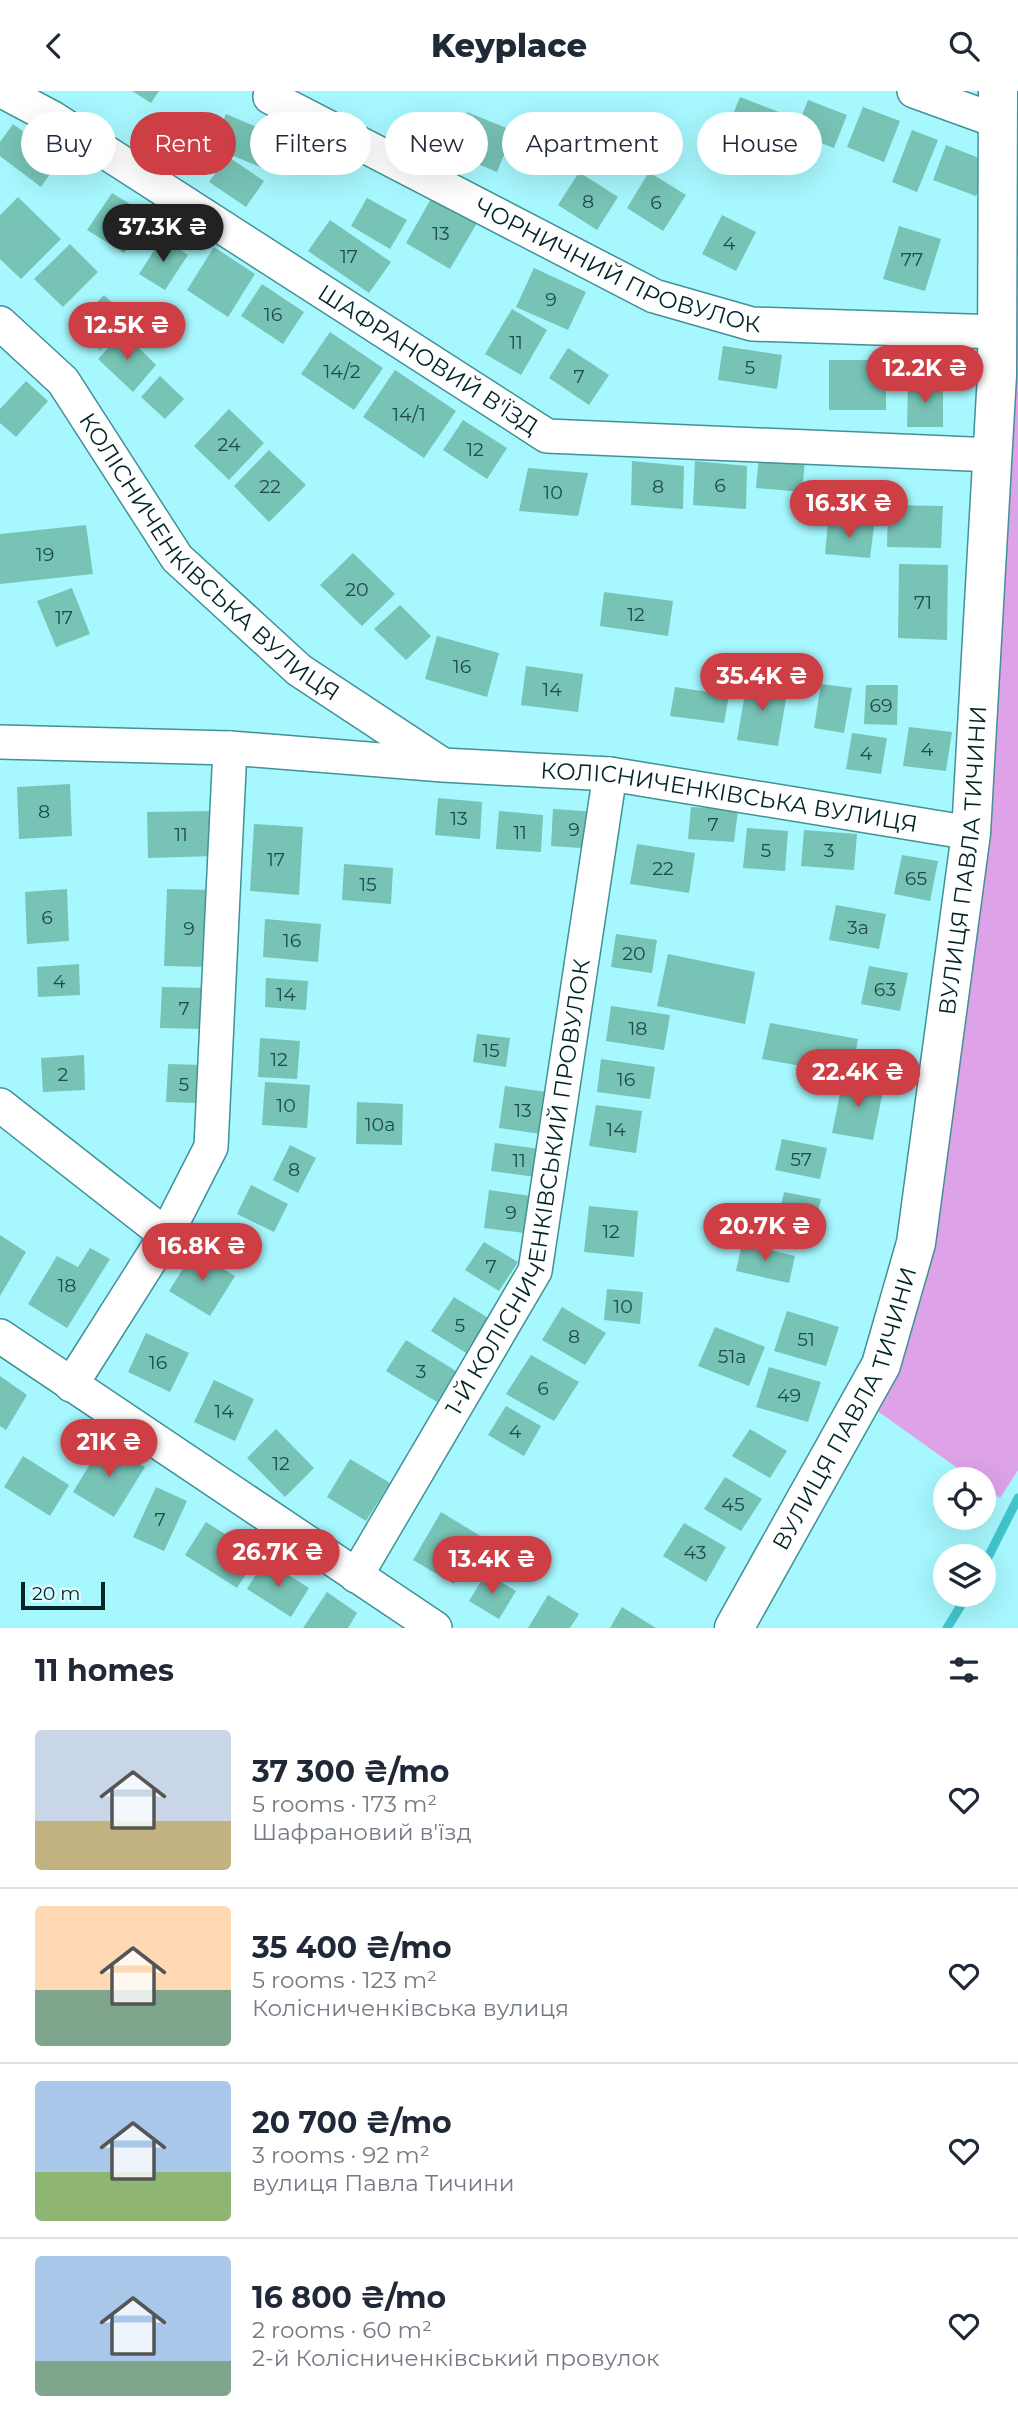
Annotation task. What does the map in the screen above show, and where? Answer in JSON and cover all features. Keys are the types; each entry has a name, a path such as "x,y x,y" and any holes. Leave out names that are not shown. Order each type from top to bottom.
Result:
{"main road":[{"name":"ВУЛИЦЯ ПАВЛА ТИЧИНИ","path":"734,1628 881,1364 916,1243 971,834 999,332 998,106"}],"street":[{"name":"ШАФРАНОВИЙ В'ЇЗД","path":"2,91 51,117 547,436 994,455"},
{"name":"ЧОРНИЧНИЙ ПРОВУЛОК","path":"271,91 270,97 654,296 752,324 999,332"},
{"path":"914,91 998,106"},
{"name":"КОЛІСНИЧЕНКІВСЬКА ВУЛИЦЯ","path":"0,323 63,381 177,558 299,670 443,765"},
{"name":"КОЛІСНИЧЕНКІВСЬКА ВУЛИЦЯ","path":"0,743 230,748 443,765 610,774 971,834"},
{"path":"71,1385 166,1235 211,1147 230,748"},
{"name":"1-Й КОЛІСНИЧЕНКІВСЬКИЙ ПРОВУЛОК","path":"356,1576 536,1271 610,774"},
{"path":"0,1105 166,1235"},
{"path":"0,1336 435,1628"}],"shaded area":[{"path":"1004,91 1018,91 1018,1470 1000,1498 996,1495 996,1467 956,1467 862,1400 916,1243 971,834"}],"building":[{"path":"132,91 159,91 151,103"},
{"path":"740,97 779,112 734,112"},
{"path":"808,100 847,115 834,148 822,143 822,112 803,112"},
{"path":"863,107 900,121 884,162 847,147"},
{"path":"236,118 250,124 250,163 236,157"},
{"path":"488,120 502,126 502,160 497,172 488,168"},
{"path":"13,124 21,130 21,172 0,156 0,142"},
{"path":"912,130 938,140 917,192 892,182"},
{"path":"946,145 989,162 976,196 933,180"},
{"path":"236,162 250,172 250,175 264,181 246,207 209,182 214,175 236,175"},
{"path":"25,175 49,175 41,187"},
{"path":"577,175 584,175 618,197 597,230 558,205"},
{"path":"647,175 654,175 686,195 663,231 627,208"},
{"path":"112,193 149,216 124,253 87,230"},
{"path":"18,197 61,239 21,279 0,259 0,215"},
{"path":"432,197 477,223 450,269 406,243"},
{"path":"367,198 407,220 390,249 351,226"},
{"path":"722,215 756,232 736,271 702,254"},
{"path":"330,220 391,262 369,293 308,251"},
{"path":"899,226 941,239 925,291 883,279"},
{"path":"162,238 188,255 165,290 139,274"},
{"path":"70,244 98,272 63,307 34,279"},
{"path":"214,247 255,274 228,317 187,290"},
{"path":"534,268 586,292 568,330 516,307"},
{"path":"262,284 304,312 283,344 241,316"},
{"path":"104,295 130,320 100,350 75,325"},
{"path":"512,309 547,330 521,375 485,354"},
{"path":"123,332 156,365 133,392 98,359"},
{"path":"330,332 383,368 354,410 301,374"},
{"path":"723,346 782,355 777,389 718,380"},
{"path":"568,348 609,375 589,405 549,378"},
{"path":"829,360 886,360 886,410 829,410"},
{"path":"395,370 456,411 424,458 363,417"},
{"path":"160,376 184,399 165,419 141,397"},
{"path":"26,381 48,401 16,437 0,423 0,409"},
{"path":"908,382 943,382 943,427 907,427"},
{"path":"229,409 264,443 229,480 194,446"},
{"path":"463,420 507,448 487,479 443,450"},
{"path":"269,450 306,485 269,522 234,486"},
{"path":"759,456 805,460 802,492 756,488"},
{"path":"632,461 684,466 683,509 631,505"},
{"path":"695,461 747,466 746,509 693,505"},
{"path":"528,468 588,473 578,516 519,511"},
{"path":"888,505 943,506 941,548 887,547"},
{"path":"828,522 874,526 870,558 825,554"},
{"path":"86,525 93,574 0,584 0,534"},
{"path":"353,553 395,594 362,626 320,585"},
{"path":"899,564 948,565 947,640 898,638"},
{"path":"72,588 90,634 56,647 37,601"},
{"path":"604,592 673,601 668,636 600,626"},
{"path":"400,605 431,636 406,660 374,629"},
{"path":"437,636 499,653 487,697 425,679"},
{"path":"526,666 583,674 578,712 521,705"},
{"path":"747,681 788,687 778,746 737,740"},
{"path":"821,684 852,688 844,733 814,728"},
{"path":"866,685 898,685 897,725 864,724"},
{"path":"675,687 729,695 724,723 670,716"},
{"path":"909,727 952,732 946,771 903,766"},
{"path":"852,733 887,738 881,774 846,769"},
{"path":"70,784 72,836 19,839 17,787"},
{"path":"438,798 482,802 480,839 435,835"},
{"path":"691,807 738,810 734,842 688,839"},
{"path":"553,809 597,812 596,849 551,846"},
{"path":"214,811 215,856 148,858 147,812"},
{"path":"499,811 543,815 541,852 496,849"},
{"path":"254,824 303,827 299,895 250,891"},
{"path":"747,828 788,831 785,871 743,868"},
{"path":"804,830 857,834 854,870 801,866"},
{"path":"637,844 695,853 689,893 630,884"},
{"path":"902,855 938,861 930,901 894,894"},
{"path":"344,864 393,868 391,904 342,900"},
{"path":"67,889 69,941 27,944 25,892"},
{"path":"167,889 214,890 211,967 164,966"},
{"path":"836,905 886,914 879,949 829,940"},
{"path":"265,919 321,924 318,962 263,957"},
{"path":"616,934 657,940 652,973 611,967"},
{"path":"668,954 755,972 745,1024 657,1006"},
{"path":"79,964 80,995 38,997 37,967"},
{"path":"869,966 908,973 900,1011 861,1004"},
{"path":"266,978 308,981 306,1010 265,1007"},
{"path":"162,987 208,988 206,1029 160,1028"},
{"path":"611,1006 670,1015 664,1050 606,1041"},
{"path":"770,1023 858,1039 851,1075 762,1059"},
{"path":"477,1034 510,1038 506,1067 473,1062"},
{"path":"260,1038 300,1041 297,1079 258,1077"},
{"path":"84,1055 85,1090 43,1092 41,1058"},
{"path":"601,1059 655,1067 650,1099 597,1092"},
{"path":"168,1064 202,1065 200,1103 166,1102"},
{"path":"843,1079 884,1086 873,1140 832,1133"},
{"path":"265,1082 310,1085 307,1128 262,1125"},
{"path":"505,1086 547,1092 541,1134 499,1128"},
{"path":"357,1102 403,1104 402,1145 356,1144"},
{"path":"596,1105 642,1111 636,1153 589,1146"},
{"path":"782,1139 827,1148 820,1179 775,1170"},
{"path":"495,1143 547,1150 543,1178 491,1171"},
{"path":"290,1145 316,1158 298,1193 273,1180"},
{"path":"251,1185 288,1204 274,1232 237,1214"},
{"path":"489,1190 538,1197 533,1234 484,1228"},
{"path":"784,1192 821,1199 812,1240 775,1233"},
{"path":"589,1206 638,1211 634,1257 584,1252"},
{"path":"0,1235 26,1252 0,1296"},
{"path":"484,1242 518,1262 499,1291 465,1270"},
{"path":"742,1243 795,1256 789,1283 736,1271"},
{"path":"90,1248 110,1259 67,1328 28,1304 57,1256 78,1267"},
{"path":"194,1251 235,1276 210,1316 169,1291"},
{"path":"607,1289 643,1292 640,1324 604,1320"},
{"path":"454,1297 490,1319 466,1353 431,1331"},
{"path":"562,1307 606,1333 585,1365 542,1340"},
{"path":"787,1311 839,1327 826,1366 774,1351"},
{"path":"715,1327 765,1347 749,1386 698,1366"},
{"path":"146,1333 189,1353 170,1392 128,1372"},
{"path":"406,1340 456,1371 437,1402 386,1371"},
{"path":"531,1355 579,1382 554,1421 506,1394"},
{"path":"769,1367 821,1382 808,1422 756,1407"},
{"path":"0,1376 27,1395 6,1430 0,1426"},
{"path":"214,1380 254,1399 235,1441 194,1422"},
{"path":"506,1406 541,1426 524,1456 488,1435"},
{"path":"276,1429 314,1468 285,1497 247,1458"},
{"path":"750,1429 787,1451 770,1478 732,1456"},
{"path":"104,1441 145,1467 114,1517 73,1492"},
{"path":"23,1456 69,1485 50,1516 4,1487"},
{"path":"350,1459 390,1483 366,1521 327,1497"},
{"path":"725,1477 762,1499 741,1531 704,1509"},
{"path":"156,1487 187,1501 164,1551 133,1537"},
{"path":"441,1512 482,1537 454,1584 413,1560"},
{"path":"206,1522 258,1555 237,1588 185,1555"},
{"path":"684,1523 726,1547 706,1582 663,1556"},
{"path":"265,1560 309,1588 291,1617 247,1589"},
{"path":"486,1573 516,1591 499,1619 469,1601"},
{"path":"327,1592 357,1613 348,1628 303,1628"},
{"path":"548,1595 579,1614 570,1628 528,1628"},
{"path":"622,1607 656,1628 610,1628"}],"waterway":[{"path":"995,1544 1018,1498"},
{"path":"947,1628 960,1607"}]}
